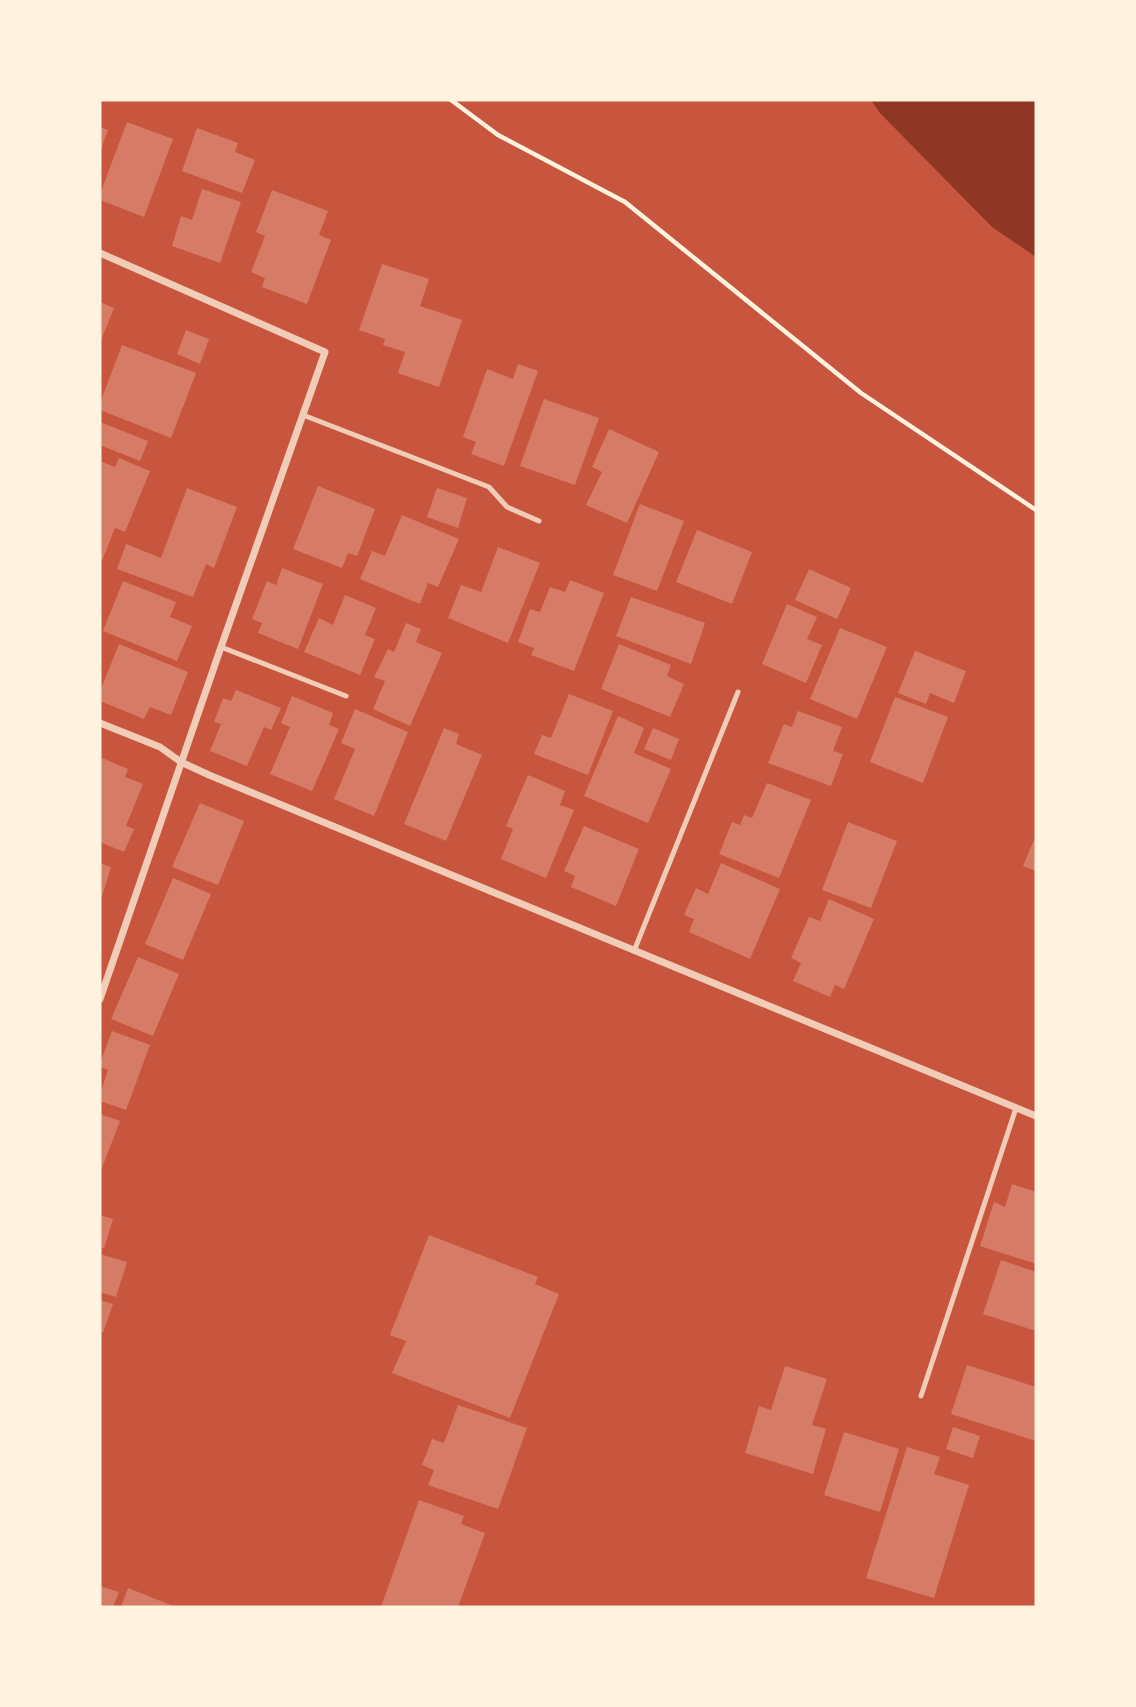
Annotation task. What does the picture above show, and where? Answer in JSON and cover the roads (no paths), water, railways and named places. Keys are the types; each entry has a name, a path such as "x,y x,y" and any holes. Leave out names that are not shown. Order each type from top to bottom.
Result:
{"street":[{"path":"100,253 326,352 100,999"},
{"path":"100,723 160,747 181,762 1036,1115"}],"lane":[{"path":"303,415 489,487 507,507 539,522"},
{"path":"221,647 346,696"},
{"path":"634,951 738,692"},
{"path":"922,1396 1016,1108"}]}
